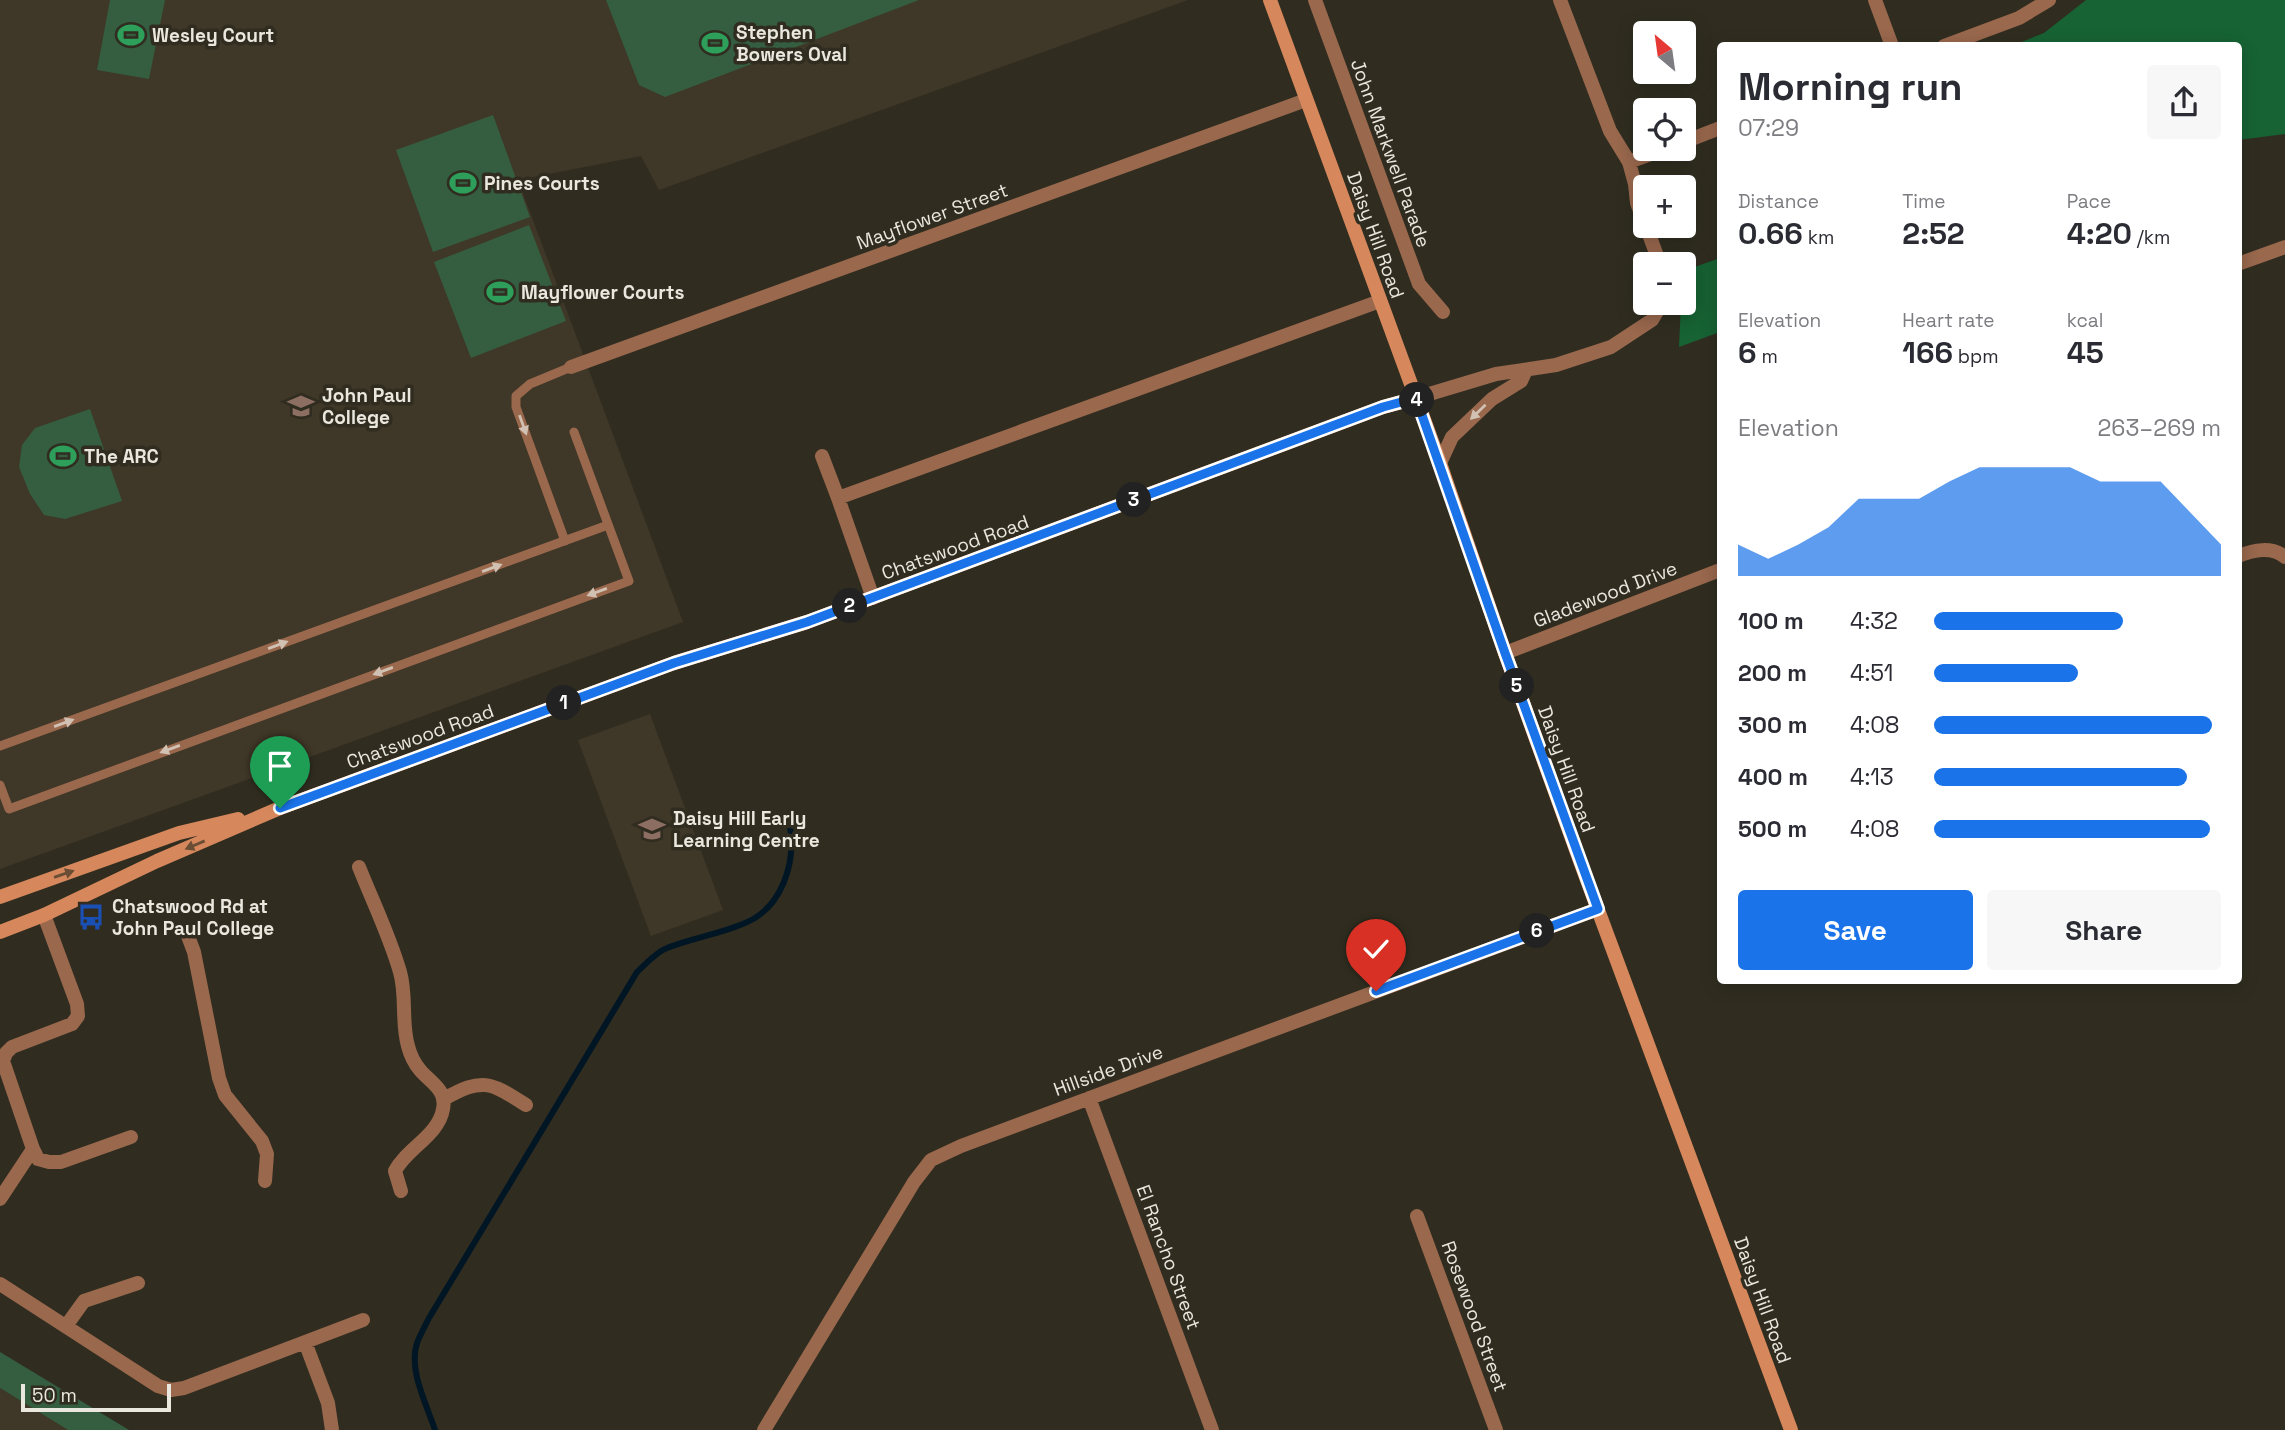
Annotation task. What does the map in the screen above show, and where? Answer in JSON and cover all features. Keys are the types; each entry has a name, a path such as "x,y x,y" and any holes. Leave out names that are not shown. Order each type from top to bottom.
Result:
{"main road":[{"name":"Daisy Hill Road","path":"1270,0 1440,463 1505,653 1598,909 1791,1430"},
{"name":"Chatswood Road","path":"0,932 44,915 157,861 280,808 674,663 807,622 1383,407 1416,398"},
{"name":"Chatswood Road","path":"0,897 179,833 280,808"}],"street":[{"name":"John Markwell Parade","path":"1315,0 1419,284 1443,312"},
{"path":"1560,0 1609,131 1629,162 1633,177"},
{"path":"1875,0 1891,42"},
{"path":"1955,42 2019,18 2049,0"},
{"name":"Mayflower Street","path":"570,368 1306,100"},
{"path":"1696,137 1717,129"},
{"path":"1629,162 1633,161"},
{"path":"2242,263 2285,247"},
{"path":"838,498 1380,301"},
{"name":"Chatswood Road","path":"1416,398 1496,373 1525,370 1582,357 1611,346 1652,320 1655,315"},
{"path":"1440,463 1452,437 1492,399 1521,382 1525,370"},
{"path":"822,456 873,598"},
{"path":"2242,555 2252,551 2277,551 2285,557"},
{"name":"Gladewood Drive","path":"1505,653 1717,571"},
{"path":"359,867 401,974 404,1031 409,1049 419,1069 438,1086 444,1099 443,1111 436,1126 400,1160 395,1171 401,1191"},
{"name":"Hillside Drive","path":"764,1430 914,1182 931,1160 961,1146 1598,909"},
{"path":"44,915 77,1004 78,1016 72,1024 12,1047 3,1061 33,1149 38,1158 61,1162 131,1137"},
{"path":"188,936 194,953 219,1078 225,1095 262,1141 267,1154 265,1181"},
{"path":"444,1099 465,1087 481,1084 497,1086 526,1105"},
{"name":"El Rancho Street","path":"1089,1098 1212,1430"},
{"path":"0,1199 33,1149"},
{"name":"Rosewood Street","path":"1417,1216 1496,1430"},
{"path":"0,1283 158,1386 171,1390 184,1388 363,1320"},
{"path":"66,1326 84,1301 138,1283"},
{"path":"305,1342 328,1403 332,1430"}],"lane":[{"path":"565,541 516,407 516,396 530,384 570,368"},
{"path":"0,785 9,808 629,581 574,432"},
{"path":"0,746 608,525"}],"shaded area":[{"name":"John Paul College","path":"0,0 1188,0 659,190 641,156 518,180 683,622 0,869"},
{"name":"Daisy Hill Early Learning Centre","path":"650,714 723,910 651,936 578,740"},
{"path":"0,1388 68,1430 0,1430"}],"green space":[{"name":"Wesley Court","path":"110,0 165,0 149,79 97,70"},
{"name":"Stephen Bowers Oval","path":"606,0 919,0 665,97 639,85"},
{"path":"2086,0 2285,0 2285,134 2242,139 2242,42 2022,42 2044,33"},
{"name":"Pines Courts","path":"493,115 530,217 433,252 396,150"},
{"name":"Mayflower Courts","path":"529,225 566,321 471,358 434,262"},
{"path":"1717,259 1717,333 1679,347 1680,315 1696,315 1696,267"},
{"name":"The ARC","path":"90,409 122,501 65,519 44,515 30,494 19,467 22,445 35,428"},
{"path":"0,1352 129,1430 68,1430 0,1388"}],"waterway":[{"path":"435,1430 415,1364 417,1343 429,1318 637,972 663,950 745,923 768,907 784,883 788,869 791,855 790,826"}],"place":[{"name":"Wesley Court","path":"131,35"},
{"name":"Stephen Bowers Oval","path":"715,43"},
{"name":"Pines Courts","path":"463,183"},
{"name":"Mayflower Courts","path":"500,292"},
{"name":"John Paul College","path":"301,406"},
{"name":"The ARC","path":"63,456"},
{"name":"Daisy Hill Early Learning Centre","path":"652,829"},
{"name":"Chatswood Rd at John Paul College","path":"91,917"}],"route":[{"path":"280,808 674,663 807,622 1383,407 1416,398 1598,909 1376,991"}]}
